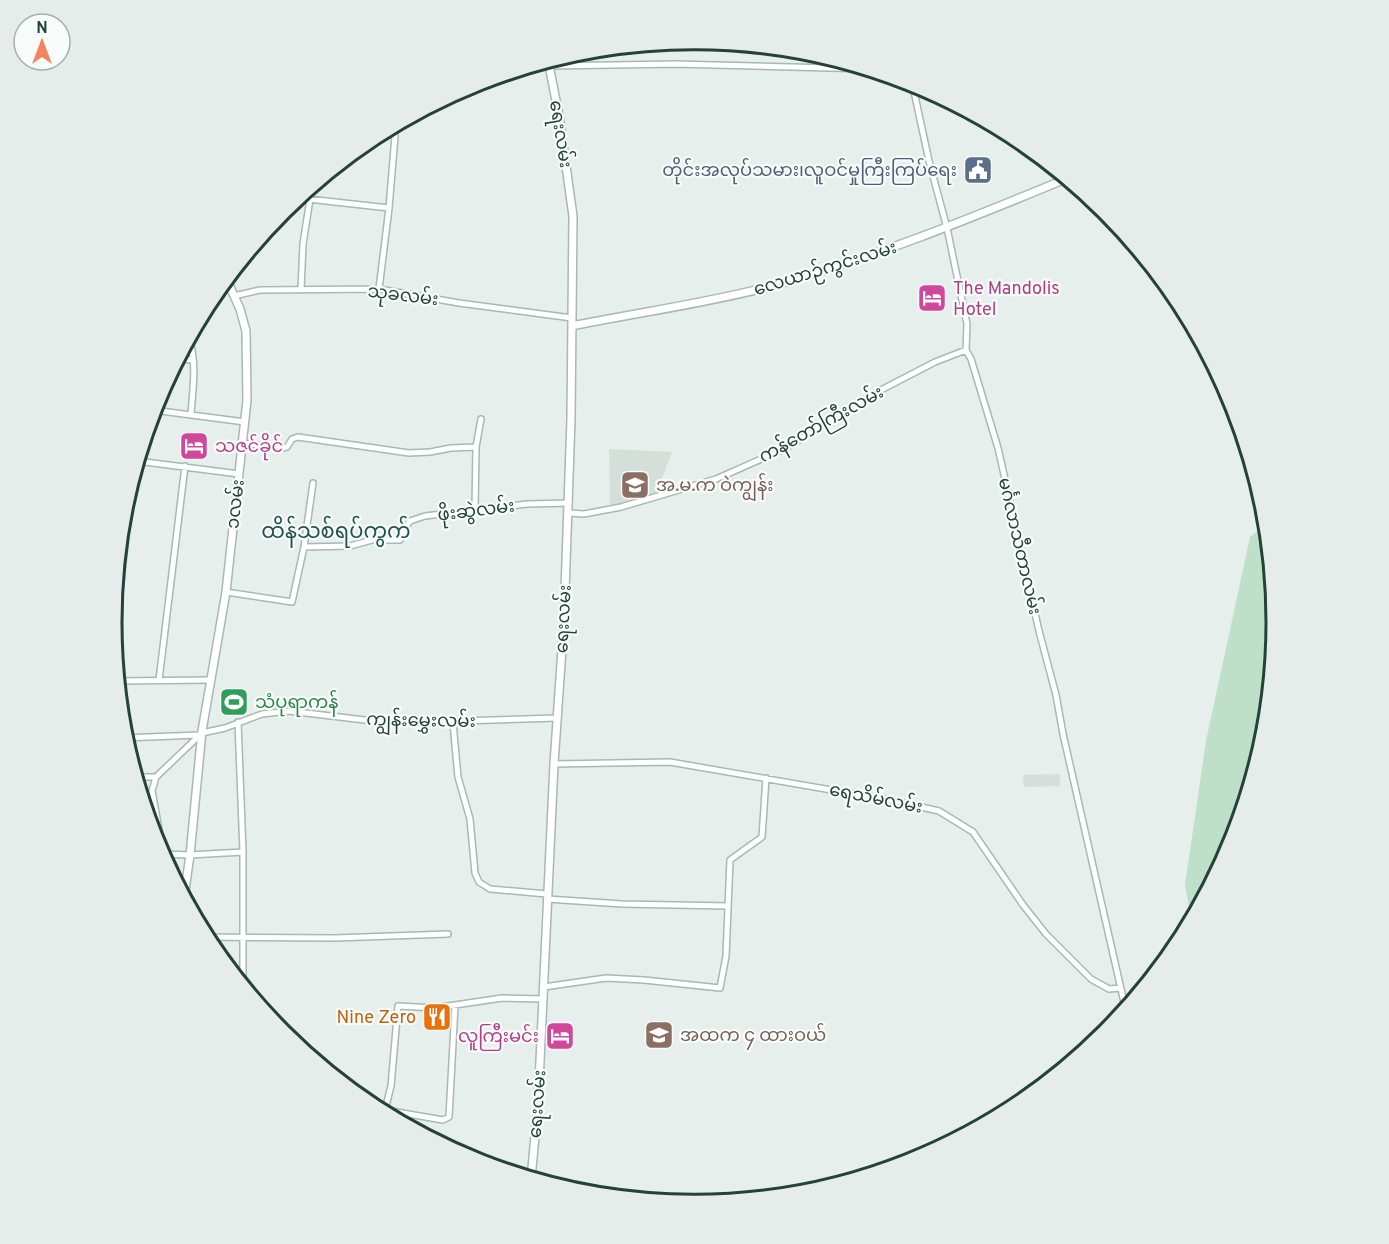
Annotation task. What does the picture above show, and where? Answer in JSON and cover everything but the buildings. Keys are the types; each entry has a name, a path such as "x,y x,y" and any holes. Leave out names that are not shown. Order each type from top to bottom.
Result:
{"street":[{"path":"573,63 839,68"},
{"name":"ရေးလမ်း","path":"532,1171 544,999 547,896 569,513 573,216 550,68"},
{"name":"မင်္ဂလာသီတာလမ်း","path":"914,93 947,228 967,324 966,350 971,359 998,448 1124,1000"},
{"path":"379,289 389,208 394,135"},
{"name":"လေယာဉ်ကွင်းလမ်း","path":"572,322 719,299 766,287 947,228 1059,182"},
{"path":"309,199 389,208"},
{"path":"301,290 303,244 309,199"},
{"name":"၁လမ်း","path":"200,734 226,592 245,422 248,368 246,332 231,287"},
{"name":"သုခလမ်း","path":"234,296 260,290 379,289 572,322"},
{"path":"191,350 192,414"},
{"name":"ကန်တော်ကြီးလမ်း","path":"569,513 584,514 621,507 716,480 784,449 879,392 936,362 966,350"},
{"path":"186,360 193,360"},
{"path":"163,411 245,422"},
{"path":"475,509 476,447 481,419"},
{"path":"243,443 288,447 292,439 297,437 409,453 476,447"},
{"path":"145,462 239,474"},
{"path":"159,680 185,466"},
{"path":"226,592 292,602 304,547 313,483"},
{"name":"ဖိုးဆွဲလမ်း","path":"304,547 350,546 372,540 400,540 407,525 415,519 475,509 569,503"},
{"path":"125,681 210,680"},
{"name":"ကျွန်းမွှေးလမ်း","path":"200,734 262,714 289,711 390,723 453,723 557,718"},
{"path":"238,722 243,852 243,974"},
{"path":"453,723 458,777 470,819 475,873 478,882 490,889 622,904 728,906"},
{"path":"134,737 200,734"},
{"path":"157,818 152,791 156,777 200,734"},
{"path":"186,884 200,734"},
{"name":"ရေသိမ်လမ်း","path":"554,764 670,762 939,811 956,819 973,832 1023,905 1046,934 1091,979 1109,989 1121,988"},
{"path":"144,777 156,777"},
{"path":"544,987 606,978 720,988 726,956 730,860 762,837 766,778"},
{"path":"172,854 243,852"},
{"path":"216,937 335,938 448,934"},
{"path":"385,1104 391,1086 398,1006 435,1008 502,998 544,999"},
{"path":"401,1114 443,1120 449,1117 455,1006"}],"shaded area":[{"path":"609,449 672,452 656,494 610,507"},
{"path":"1060,774 1060,786 1024,787 1023,775"}],"green space":[{"path":"1259,530 1266,585 1266,659 1256,734 1237,806 1208,875 1189,909 1185,885 1206,741 1250,537"}],"place":[{"name":"တိုင်းအလုပ်သမား၊လူဝင်မှုကြီးကြပ်ရေး","path":"978,170"},
{"name":"The Mandolis Hotel","path":"932,298"},
{"name":"သဇင်ခိုင်","path":"194,446"},
{"name":"အ.မ.က ဝဲကျွန်း","path":"635,485"},
{"name":"သံပုရာကန်","path":"234,702"},
{"name":"Nine Zero","path":"437,1017"},
{"name":"အထက ၄ ထားဝယ်","path":"659,1035"},
{"name":"လူကြီးမင်း","path":"560,1036"}],"district":[{"name":"ထိန်သစ်ရပ်ကွက်","path":"336,531"}]}
